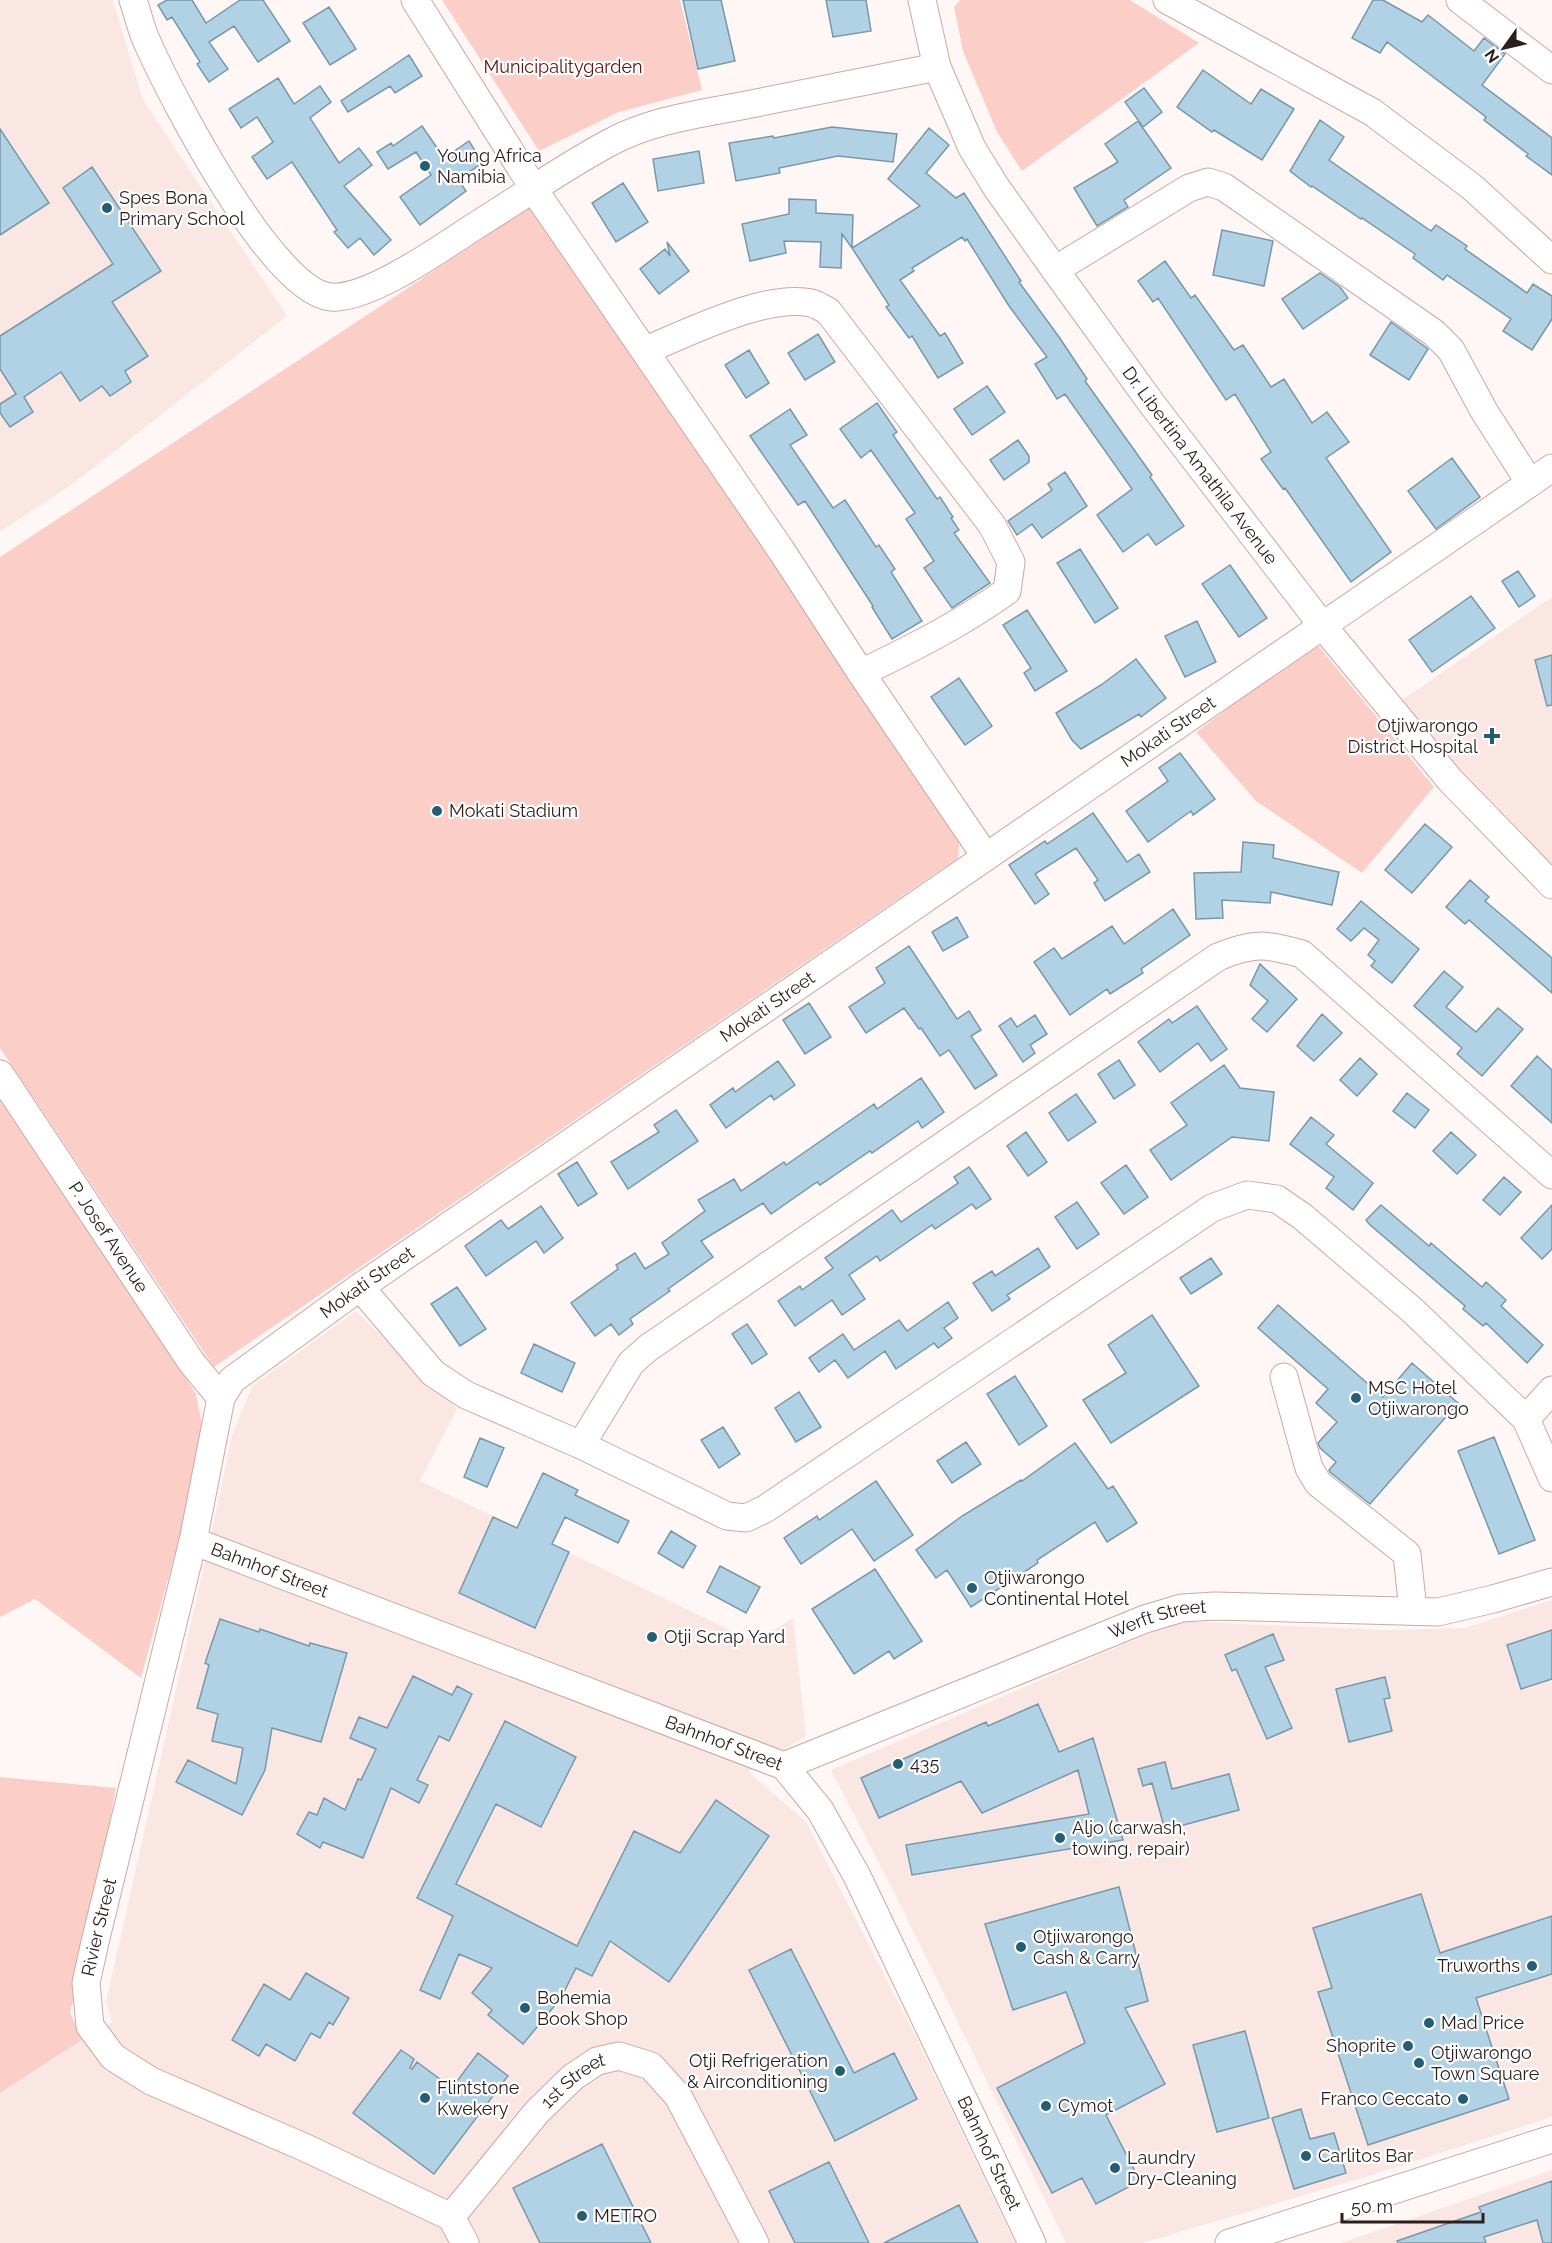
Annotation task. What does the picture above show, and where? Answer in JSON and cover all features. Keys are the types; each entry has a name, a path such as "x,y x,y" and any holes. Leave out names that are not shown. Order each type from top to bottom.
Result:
{"street":[{"path":"133,0 147,42 183,117 218,177 276,258 304,285 328,297 348,297 375,286 435,252 608,143 639,129 681,118 937,67"},
{"path":"415,0 534,189 782,550 861,673 986,857"},
{"name":"Dr. Libertina Amathila Avenue","path":"922,0 937,67 972,148 996,187 1054,270 1152,405 1322,625 1450,780 1552,885"},
{"path":"1460,0 1552,70"},
{"path":"1173,2 1372,112 1472,187 1552,260"},
{"path":"1054,270 1189,188 1208,182 1224,187 1434,333 1451,350 1484,411 1541,476"},
{"path":"646,350 756,306 784,302 811,303 828,311 992,525 1011,562 1007,591 982,609 922,643 861,673"},
{"name":"Mokati Street","path":"221,1398 232,1380 360,1287 1541,476"},
{"path":"581,1445 631,1363 648,1348 1218,957 1244,946 1273,946 1302,954 1552,1174"},
{"name":"P. Josef Avenue","path":"0,1074 186,1354 221,1398"},
{"path":"360,1287 434,1373 466,1395 581,1445 727,1515 746,1518 765,1509 1212,1208 1247,1195 1277,1199 1303,1217 1412,1310 1526,1419 1552,1478"},
{"path":"1284,1377 1309,1468 1318,1482 1407,1554 1413,1611"},
{"path":"1526,1419 1552,1390"},
{"name":"Rivier Street","path":"221,1398 194,1541 86,1983 90,2026 113,2057 151,2081 306,2148 452,2217"},
{"name":"Bahnhof Street","path":"194,1541 784,1766 820,1810 856,1876 1032,2243"},
{"name":"Werft Street","path":"784,1766 1145,1619 1182,1608 1215,1606 1438,1612 1552,1582"},
{"name":"1st Street","path":"452,2217 537,2112 558,2091 573,2077 597,2061 619,2056 651,2066 678,2096 755,2243"},
{"path":"1229,2243 1552,2139"},
{"path":"452,2217 465,2243"}],"shaded area":[{"name":"Spes Bona Primary School","path":"0,0 113,0 143,100 287,316 74,483 0,532"},
{"name":"Otjiwarongo District Hospital","path":"1552,597 1552,869 1460,771 1402,700"},
{"path":"356,1311 457,1409 420,1481 755,1642 793,1618 806,1736 749,1772 806,1822 917,2039 1015,2243 0,2243 0,2093 112,2022 106,2002 232,1435 252,1386"},
{"path":"1552,1600 1552,2117 1369,2176 1143,2243 1066,2243 895,1894 831,1770 1178,1621 1383,1630 1465,1628"},
{"path":"1552,2170 1552,2243 1341,2243"}],"green space":[{"name":"Municipalitygarden","path":"442,0 680,0 702,90 619,112 539,151"},
{"path":"960,0 1130,0 1199,43 1022,171 997,132 963,51 954,7"},
{"path":"532,206 960,834 958,858 214,1367 0,1048 0,557"},
{"path":"1316,643 1434,787 1362,873 1256,801 1196,732"},
{"path":"0,1095 196,1394 203,1429 192,1492 141,1678 35,1599 0,1617"},
{"path":"0,1777 116,1788 80,1977 70,2012 82,2040 0,2093"}],"building":[{"path":"167,0 192,0 206,23 240,0 263,0 290,41 258,62 234,26 209,42 228,69 209,82 197,64 200,62 172,17 167,20 158,5"},
{"path":"683,0 721,0 735,61 698,69"},
{"path":"826,0 866,0 871,31 833,37"},
{"path":"1373,0 1383,0 1422,22 1428,15 1474,51 1484,38 1505,54 1482,85 1552,138 1552,175 1484,120 1486,117 1387,42 1380,53 1352,38"},
{"path":"329,7 356,49 330,65 303,23"},
{"path":"409,55 422,76 395,93 390,86 348,112 341,101"},
{"path":"1203,70 1251,104 1261,89 1294,109 1262,160 1214,130 1212,132 1177,107"},
{"path":"278,78 294,104 320,86 331,102 310,118 339,163 359,148 372,165 344,186 391,240 374,255 360,238 348,248 334,232 337,230 292,162 267,179 252,157 273,142 257,117 241,128 229,109"},
{"path":"1144,88 1162,112 1143,127 1125,102"},
{"path":"1320,120 1344,137 1329,160 1431,231 1436,225 1467,246 1465,249 1527,293 1533,284 1552,296 1552,319 1532,350 1503,331 1511,319 1447,275 1443,280 1413,258 1415,254 1290,171"},
{"path":"1138,121 1171,168 1124,200 1128,207 1097,226 1074,188 1118,162 1105,144"},
{"path":"422,126 444,158 469,141 483,163 458,179 466,191 420,225 400,197 431,175 416,152 388,169 377,152 391,143 393,146"},
{"path":"832,127 897,134 893,162 838,156 779,168 780,173 736,181 729,143 773,136 774,138"},
{"path":"929,128 949,145 926,173 956,198 964,193 1021,281 1019,282 1059,337 1087,379 1085,381 1152,475 1150,477 1184,526 1156,545 1148,534 1123,552 1097,515 1132,489 1065,394 1057,399 1035,364 1047,357 1009,306 967,239 965,241 962,237 912,268 914,271 900,280 940,336 945,333 963,363 938,378 912,336 909,338 886,307 889,305 852,248 920,206 888,179"},
{"path":"0,129 49,203 0,235"},
{"path":"699,151 704,183 658,191 653,159"},
{"path":"92,167 161,271 112,302 148,356 125,371 131,382 110,396 102,386 80,401 61,372 24,397 33,412 10,427 0,413 0,404 16,394 0,369 0,336 113,264 63,188"},
{"path":"623,183 648,222 616,242 592,203"},
{"path":"789,199 816,200 816,213 853,215 852,248 842,234 841,268 820,267 821,242 784,241 786,253 750,261 742,224 789,214"},
{"path":"1222,230 1273,241 1264,286 1213,275"},
{"path":"667,242 689,271 659,294 640,269 665,249 670,256"},
{"path":"1165,261 1191,298 1195,295 1234,350 1243,345 1271,387 1284,379 1312,423 1327,412 1349,442 1326,458 1391,552 1351,582 1285,488 1283,489 1261,459 1271,452 1235,394 1226,400 1158,298 1153,302 1138,281"},
{"path":"1320,273 1340,287 1348,298 1303,329 1282,299"},
{"path":"1391,322 1428,349 1409,380 1370,355"},
{"path":"818,334 835,362 805,380 788,353"},
{"path":"749,350 769,383 746,398 725,365"},
{"path":"987,386 1005,412 972,435 954,409"},
{"path":"877,403 897,432 893,435 937,499 940,497 953,517 951,518 959,530 954,533 990,583 952,608 924,568 934,561 906,519 915,513 871,450 861,458 840,429"},
{"path":"790,409 807,435 790,445 833,508 845,500 876,547 879,545 895,569 891,572 922,621 892,639 805,501 798,505 750,436"},
{"path":"1018,440 1029,456 1029,462 1004,480 990,460"},
{"path":"1452,458 1480,497 1436,529 1408,491"},
{"path":"1065,472 1087,506 1042,538 1032,524 1017,535 1008,521 1052,490 1048,484"},
{"path":"1080,549 1118,608 1095,623 1057,563"},
{"path":"1230,565 1267,618 1239,637 1202,584"},
{"path":"1518,571 1535,596 1519,607 1502,581"},
{"path":"1471,596 1495,628 1432,672 1409,640"},
{"path":"1027,610 1067,671 1035,691 1024,673 1031,668 1003,625"},
{"path":"1197,621 1216,662 1185,677 1165,636"},
{"path":"1552,655 1552,705 1547,706 1535,660"},
{"path":"1136,659 1166,698 1141,717 1139,714 1081,749 1072,740 1056,713 1101,685"},
{"path":"959,678 992,726 965,745 931,697"},
{"path":"1180,753 1215,799 1193,815 1191,811 1148,842 1126,811 1168,781 1159,768"},
{"path":"1093,813 1127,862 1139,854 1150,872 1105,901 1094,883 1098,880 1076,848 1035,874 1049,894 1035,904 1009,865 1045,841 1047,844"},
{"path":"1425,824 1452,847 1412,893 1385,870"},
{"path":"1243,842 1274,845 1273,858 1339,872 1332,905 1271,892 1270,903 1222,900 1223,918 1196,919 1194,873 1241,872"},
{"path":"1470,880 1489,897 1485,901 1552,958 1552,993 1469,920 1465,924 1446,907"},
{"path":"1361,901 1419,949 1392,983 1371,966 1375,961 1368,955 1379,940 1364,928 1351,941 1337,929"},
{"path":"1173,909 1190,935 1141,969 1143,973 1110,994 1107,989 1070,1015 1034,962 1054,948 1062,959 1112,926 1124,944"},
{"path":"957,917 968,937 943,951 932,932"},
{"path":"909,946 957,1019 969,1011 981,1030 971,1036 997,1075 975,1089 949,1050 940,1056 904,1008 866,1033 849,1007 885,983 876,968"},
{"path":"1260,964 1297,999 1267,1032 1252,1019 1268,1001 1250,985"},
{"path":"1444,971 1463,987 1446,1007 1476,1032 1498,1008 1523,1029 1482,1076 1457,1054 1462,1048 1414,1006"},
{"path":"809,1003 831,1037 805,1054 783,1020"},
{"path":"1197,1006 1227,1049 1211,1061 1198,1043 1160,1072 1138,1042 1169,1019 1172,1023"},
{"path":"1322,1014 1342,1033 1314,1061 1297,1046"},
{"path":"1035,1015 1047,1034 1030,1045 1035,1053 1023,1062 999,1026 1011,1018 1017,1027"},
{"path":"1537,1056 1552,1070 1552,1123 1511,1086"},
{"path":"1360,1058 1377,1074 1357,1096 1340,1080"},
{"path":"1119,1060 1135,1085 1114,1099 1098,1074"},
{"path":"778,1061 795,1085 774,1100 771,1095 726,1128 710,1105 733,1088 735,1092"},
{"path":"1224,1065 1240,1088 1274,1092 1269,1141 1232,1137 1171,1180 1150,1150 1187,1125 1171,1103"},
{"path":"921,1078 944,1112 922,1128 918,1121 820,1185 817,1182 771,1214 763,1203 701,1241 713,1257 630,1319 633,1324 619,1335 611,1324 595,1336 571,1303 618,1269 616,1265 635,1253 645,1269 669,1254 662,1243 705,1211 698,1200 734,1179 741,1191 784,1162 786,1165 874,1104 877,1109"},
{"path":"1407,1093 1429,1110 1415,1128 1393,1111"},
{"path":"1076,1094 1096,1122 1068,1141 1049,1113"},
{"path":"676,1110 698,1141 628,1189 611,1162 659,1132 654,1125"},
{"path":"1311,1117 1334,1135 1326,1144 1373,1183 1353,1210 1326,1188 1334,1177 1290,1144"},
{"path":"1026,1132 1047,1162 1028,1176 1007,1146"},
{"path":"1451,1132 1476,1155 1457,1174 1433,1151"},
{"path":"577,1162 597,1194 578,1206 558,1174"},
{"path":"1126,1165 1148,1197 1124,1214 1101,1183"},
{"path":"969,1167 991,1199 976,1209 972,1204 935,1229 932,1225 880,1261 877,1256 849,1275 865,1299 842,1315 832,1300 795,1326 778,1301 800,1286 802,1290 833,1268 825,1258 892,1210 901,1222 958,1183 954,1177"},
{"path":"1504,1177 1521,1192 1500,1215 1483,1200"},
{"path":"1077,1202 1099,1234 1077,1249 1055,1217"},
{"path":"1381,1205 1429,1246 1431,1243 1482,1287 1486,1282 1506,1300 1501,1306 1543,1345 1527,1363 1486,1323 1483,1326 1463,1309 1465,1306 1369,1224 1366,1220"},
{"path":"1552,1205 1552,1249 1542,1259 1521,1238"},
{"path":"541,1206 563,1238 544,1253 536,1241 486,1276 465,1246 501,1220 508,1229"},
{"path":"1038,1248 1050,1267 1007,1295 1010,1299 992,1311 973,1283 992,1271 995,1276"},
{"path":"1211,1258 1222,1274 1191,1294 1180,1278"},
{"path":"457,1287 486,1329 460,1346 431,1304"},
{"path":"948,1302 958,1318 944,1328 952,1338 938,1348 934,1343 896,1369 885,1351 848,1378 835,1360 819,1372 809,1358 843,1334 854,1350 899,1320 907,1331"},
{"path":"1278,1305 1383,1397 1412,1363 1458,1403 1370,1504 1330,1472 1329,1470 1336,1462 1320,1448 1318,1443 1337,1422 1316,1403 1328,1389 1258,1328"},
{"path":"1152,1315 1199,1386 1111,1443 1083,1400 1126,1373 1108,1345"},
{"path":"747,1324 767,1354 752,1364 732,1334"},
{"path":"534,1344 575,1363 562,1392 521,1373"},
{"path":"1015,1376 1047,1426 1019,1445 987,1394"},
{"path":"799,1392 821,1427 796,1442 775,1408"},
{"path":"723,1427 740,1454 719,1468 701,1440"},
{"path":"1494,1437 1535,1540 1499,1554 1458,1451"},
{"path":"480,1438 504,1448 487,1487 464,1477"},
{"path":"966,1442 981,1464 952,1483 937,1461"},
{"path":"1075,1443 1108,1489 1113,1486 1137,1523 1107,1542 1095,1522 971,1607 947,1570 936,1578 916,1550 962,1516 1022,1481"},
{"path":"543,1473 578,1490 575,1495 629,1521 618,1543 565,1517 552,1544 569,1552 535,1628 459,1593 493,1517 517,1528"},
{"path":"876,1481 913,1535 874,1561 852,1529 801,1564 784,1538 817,1516 819,1520"},
{"path":"671,1531 696,1546 683,1568 658,1553"},
{"path":"720,1566 760,1587 746,1613 707,1592"},
{"path":"875,1569 922,1641 894,1659 889,1651 854,1674 812,1609"},
{"path":"220,1619 259,1632 260,1629 309,1646 310,1643 347,1653 321,1742 272,1728 265,1770 242,1815 176,1782 188,1760 236,1784 243,1748 212,1741 218,1714 197,1708 209,1665 205,1663"},
{"path":"1552,1630 1552,1679 1521,1689 1507,1645"},
{"path":"1273,1634 1284,1660 1265,1667 1292,1728 1267,1739 1236,1669 1232,1671 1225,1655"},
{"path":"413,1676 452,1695 457,1686 472,1694 449,1741 439,1736 417,1780 428,1785 419,1803 391,1788 363,1858 323,1842 320,1848 297,1834 309,1812 317,1815 324,1798 345,1810 358,1779 361,1780 376,1749 350,1738 359,1717 387,1728"},
{"path":"1385,1677 1390,1698 1384,1699 1392,1731 1349,1742 1336,1689"},
{"path":"1038,1704 1059,1752 1093,1738 1123,1840 912,1875 906,1845 1089,1814 1078,1770 982,1813 961,1781 879,1818 861,1778 986,1722 988,1726"},
{"path":"505,1721 576,1757 541,1827 496,1804 456,1884 577,1946 634,1831 680,1853 716,1800 769,1836 669,1982 610,1941 592,1976 576,1968 561,1998 523,2044 488,2015 492,2010 472,1993 492,1968 459,1954 440,1999 420,1990 453,1916 417,1898"},
{"path":"1165,1762 1172,1789 1229,1774 1239,1810 1165,1830 1152,1783 1143,1786 1138,1769"},
{"path":"1119,1887 1148,2001 1125,2008 1165,2084 1106,2115 1140,2181 1096,2204 1082,2178 1052,2193 997,2088 1085,2043 1066,1992 1013,2010 985,1924"},
{"name":"Otjiwarongo Town Square","path":"1421,1894 1440,1953 1552,1916 1552,1974 1476,1998 1509,2099 1368,2145 1318,1992 1332,1988 1313,1928"},
{"path":"791,1949 854,2073 894,2053 917,2099 835,2141 749,1970"},
{"path":"306,1973 349,1998 333,2025 329,2022 320,2038 311,2033 295,2061 266,2044 259,2056 232,2040 264,1984 290,2000"},
{"path":"1245,2031 1269,2118 1217,2132 1193,2045"},
{"path":"401,2050 414,2059 410,2068 412,2069 417,2062 452,2088 478,2053 508,2076 434,2174 353,2113"},
{"path":"1301,2109 1310,2139 1334,2133 1346,2173 1294,2189 1272,2118"},
{"name":"METRO","path":"602,2144 651,2243 540,2243 513,2188"},
{"path":"829,2162 869,2243 795,2243 769,2191"},
{"path":"1552,2181 1552,2243 1543,2243 1537,2220 1484,2237 1486,2243 1398,2243 1397,2241 1481,2212 1479,2207"},
{"path":"959,2205 978,2243 884,2243"}],"place":[{"name":"Young Africa Namibia","path":"425,166"},
{"name":"Spes Bona Primary School","path":"107,208"},
{"name":"Otjiwarongo District Hospital","path":"1492,736"},
{"name":"Mokati Stadium","path":"437,811"},
{"name":"MSC Hotel Otjiwarongo","path":"1356,1398"},
{"name":"Otjiwarongo Continental Hotel","path":"972,1588"},
{"name":"Otji Scrap Yard","path":"652,1637"},
{"name":"435","path":"898,1764"},
{"name":"Aljo (carwash, towing, repair)","path":"1060,1838"},
{"name":"Otjiwarongo Cash & Carry","path":"1021,1947"},
{"name":"Truworths","path":"1532,1966"},
{"name":"Bohemia Book Shop","path":"525,2008"},
{"name":"Mad Price","path":"1429,2023"},
{"name":"Shoprite","path":"1408,2046"},
{"name":"Otjiwarongo Town Square","path":"1419,2063"},
{"name":"Otji Refrigeration & Airconditioning","path":"840,2071"},
{"name":"Flintstone Kwekery","path":"425,2098"},
{"name":"Franco Ceccato","path":"1463,2099"},
{"name":"Cymot","path":"1046,2106"},
{"name":"Carlitos Bar","path":"1306,2156"},
{"name":"Laundry Dry-Cleaning","path":"1115,2168"},
{"name":"METRO","path":"582,2216"}]}
